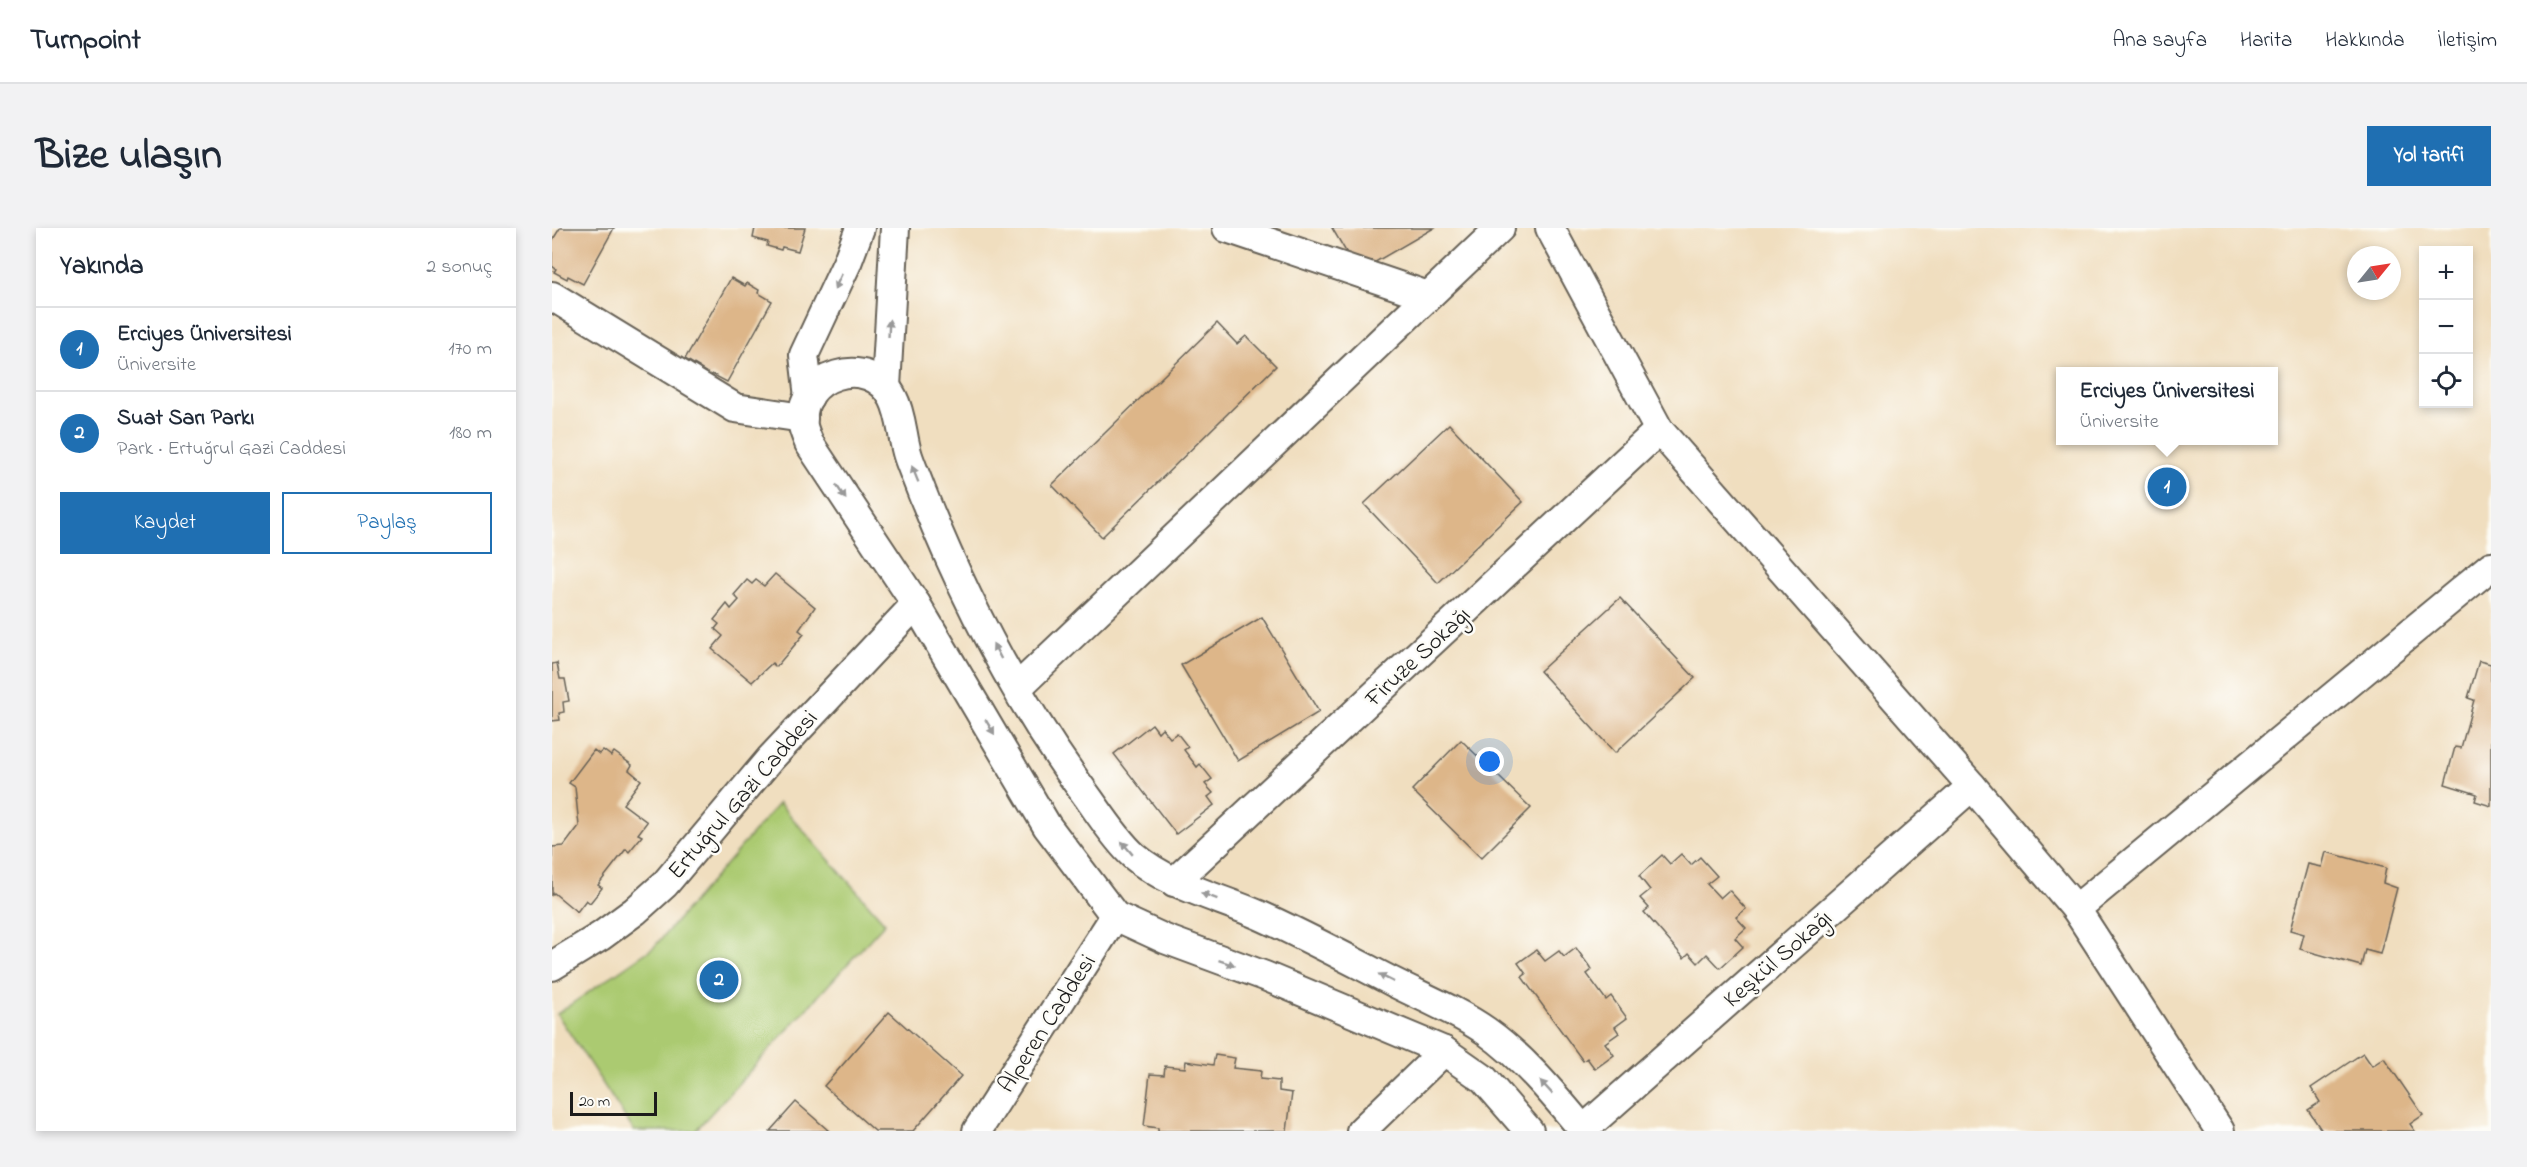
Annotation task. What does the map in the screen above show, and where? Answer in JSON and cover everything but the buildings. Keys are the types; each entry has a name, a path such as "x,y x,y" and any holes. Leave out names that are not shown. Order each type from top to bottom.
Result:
{"street":[{"path":"860,228 847,263 804,355 806,407 803,425 808,443 916,604 1047,826 1116,916 1165,939 1265,976 1444,1051 1484,1079 1530,1131"},
{"path":"886,387 895,228"},
{"path":"1227,228 1428,297"},
{"path":"1017,688 1500,228"},
{"path":"1550,228 1659,430 1972,786 2076,909 2220,1131"},
{"path":"552,296 735,408 806,407"},
{"path":"806,407 818,385 830,376 844,372 860,372 874,377 886,387 894,399 908,456 934,522 961,581 1017,688 1062,763 1133,856 1174,882 1259,915 1486,1031 1545,1085 1583,1130"},
{"name":"Firuze Sokağı","path":"1174,882 1659,430"},
{"path":"2076,909 2491,566"},
{"name":"Ertuğrul Gazi Caddesi","path":"552,966 601,936 635,911 665,884 770,759 916,604"},
{"name":"Keşkül Sokağı","path":"1583,1130 1972,786"},
{"name":"Alperen Caddesi","path":"976,1131 1116,916"},
{"path":"1361,1131 1444,1051"}],"green space":[{"path":"779,803 885,923 695,1131 634,1131 557,1014 654,947"}],"place":[{"name":"Erciyes Üniversitesi","path":"2167,487"},
{"name":"Suat Sarı Parkı","path":"719,980"}]}
